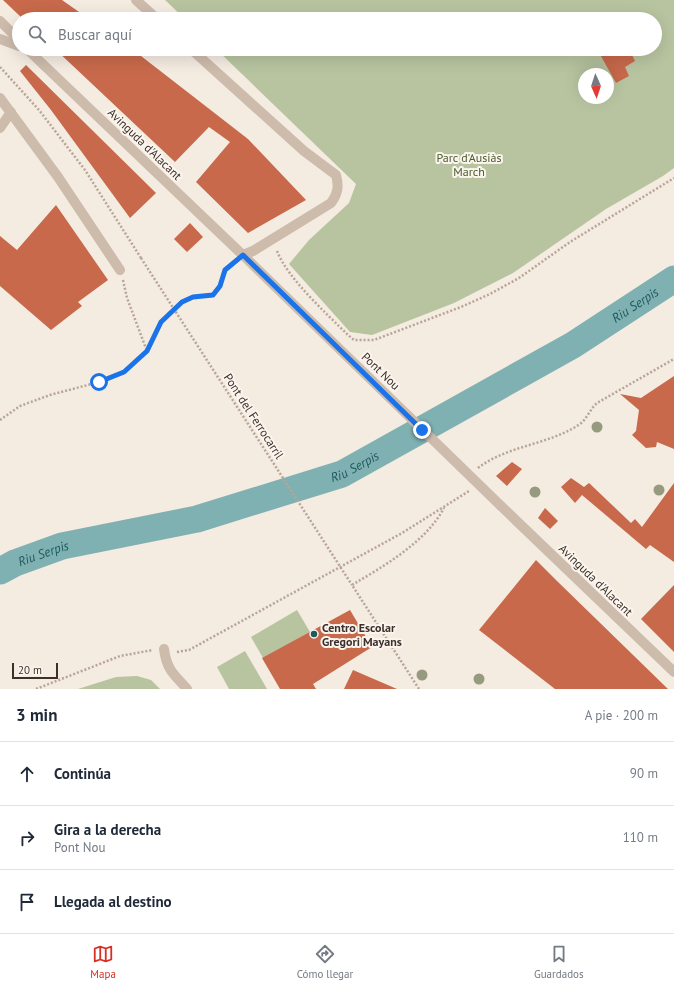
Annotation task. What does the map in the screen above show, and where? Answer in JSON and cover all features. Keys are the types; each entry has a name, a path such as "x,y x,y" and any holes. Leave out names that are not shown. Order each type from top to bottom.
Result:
{"street":[{"path":"136,0 149,12"},
{"path":"0,21 12,33"},
{"path":"0,39 12,43"},
{"name":"Avinguda d'Alacant","path":"33,56 246,258"},
{"path":"199,56 304,151 336,175 338,188 336,197 331,203 246,258"},
{"path":"0,98 58,177 120,270"},
{"path":"0,128 11,112"},
{"name":"Pont Nou","path":"246,258 501,506"},
{"name":"Avinguda d'Alacant","path":"501,506 674,672"},
{"path":"164,649 165,659 174,677 187,689"}],"path":[{"name":"Pont del Ferrocarril","path":"0,67 39,110 85,170 419,689"},
{"path":"272,240 280,260 302,287 348,335 354,340 374,340 461,308 490,294 518,278 577,238 674,178"},
{"path":"0,420 20,406 50,395 99,382 124,372 147,351 161,322 182,302 193,297 213,295 220,286 225,270 246,258"},
{"path":"120,270 127,298 147,351"},
{"path":"476,476 478,469 487,462 554,437 581,423 591,408 597,403 674,359"},
{"path":"36,689 120,656 151,650 164,649 173,653 189,650 445,507 466,494 471,488"},
{"path":"352,585 387,562 422,536 445,507"}],"green space":[{"name":"Parc d'Ausiàs March","path":"165,0 674,0 674,168 606,209 513,273 454,303 372,335 350,332 289,264 309,240 349,203 356,184 223,56 662,56 662,12 178,12"},
{"path":"297,610 310,632 263,658 251,637"},
{"path":"245,651 267,689 229,689 217,667"},
{"path":"137,676 151,680 160,689 78,689 116,677"}],"building":[{"path":"3,0 62,0 79,12 16,12"},
{"path":"62,56 141,56 248,139 306,200 248,233 196,182 230,142 209,127 175,162"},
{"path":"601,56 632,56 635,61 625,67 629,76 616,83 614,79 614,68 608,68"},
{"path":"26,65 156,193 130,218 51,110 20,71"},
{"path":"56,205 108,280 78,302 82,306 51,330 0,286 0,236 17,250"},
{"path":"190,223 203,237 187,252 174,239"},
{"path":"674,376 674,449 657,442 656,447 646,448 632,435 636,431 639,410 620,394 641,398"},
{"path":"512,462 522,469 507,486 496,476"},
{"path":"571,478 584,487 589,483 631,523 635,519 642,527 674,483 674,562 650,545 646,549 582,495 575,503 561,487"},
{"path":"545,508 558,521 550,529 538,518"},
{"path":"536,560 668,689 555,689 479,630"},
{"path":"674,585 674,652 641,619"},
{"path":"350,610 372,647 313,684 316,689 280,689 262,658"},
{"path":"353,670 397,689 344,689"}],"waterway":[{"name":"Riu Serpis","path":"0,571 15,563 62,546 197,519 342,474 573,345 674,279"}],"place":[{"name":"Centro Escolar Gregori Mayans","path":"314,634"}],"route":[{"path":"99,382 124,372 147,351 161,322 182,302 193,297 213,295 220,286 225,270 243,255 422,430"}]}
